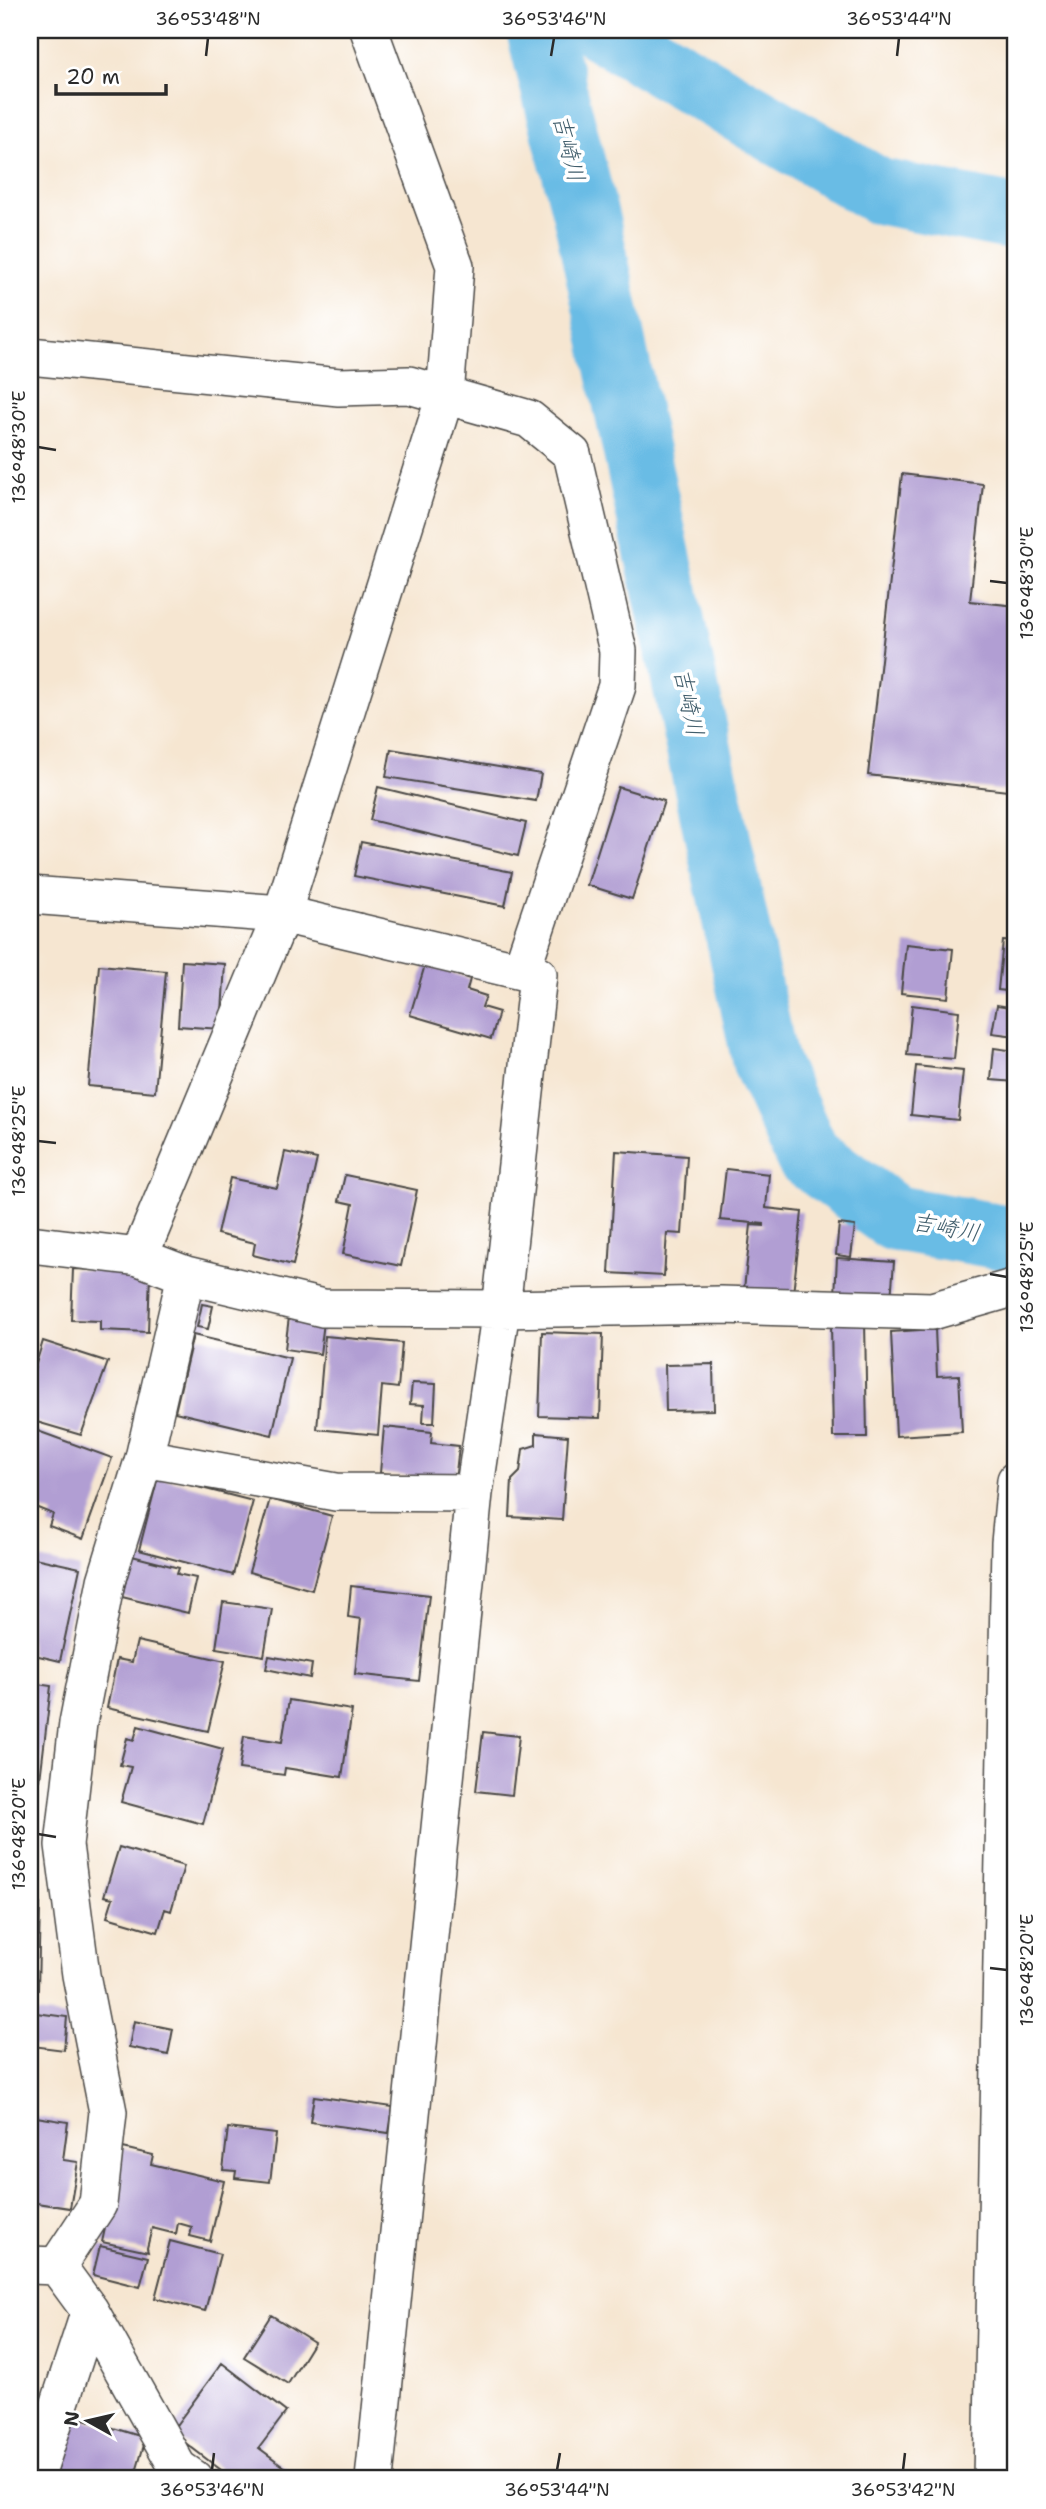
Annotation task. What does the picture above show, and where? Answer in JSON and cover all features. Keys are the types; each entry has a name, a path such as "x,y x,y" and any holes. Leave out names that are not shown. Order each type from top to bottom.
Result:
{"street":[{"path":"139,1257 282,914 444,396 455,266 369,30"},
{"path":"30,356 339,387 409,386 529,419 572,454 618,651 617,686 521,971"},
{"path":"30,895 282,914 538,975 501,1309 474,1493 374,2479"},
{"path":"30,1244 139,1257 186,1275 323,1308 501,1309 721,1305 932,1311 1016,1287"},
{"path":"186,1275 144,1458 106,1581 78,1723 64,1844 81,1975 108,2112 98,2204 43,2266 90,2311 178,2468 194,2479"},
{"path":"144,1458 336,1492 474,1493"},
{"path":"992,2479 1010,1910 1010,1543 1016,1480"},
{"path":"35,2479 90,2311"}],"building":[{"path":"902,474 983,484 970,601 1016,606 1016,792 868,775"},
{"path":"391,749 541,774 536,801 386,777"},
{"path":"378,787 526,823 518,856 370,820"},
{"path":"618,787 664,801 632,899 587,885"},
{"path":"361,842 512,872 505,906 354,876"},
{"path":"1003,941 1016,942 1016,992 998,990"},
{"path":"906,944 953,949 948,998 901,993"},
{"path":"182,961 225,964 221,1029 178,1026"},
{"path":"99,965 166,971 155,1092 88,1086"},
{"path":"425,965 470,979 467,990 486,996 482,1007 499,1012 491,1039 410,1015"},
{"path":"912,1005 959,1011 954,1059 907,1055"},
{"path":"997,1005 1016,1008 1016,1036 992,1033"},
{"path":"994,1048 1016,1051 1016,1082 991,1080"},
{"path":"916,1066 963,1071 958,1120 911,1115"},
{"path":"616,1151 687,1156 682,1234 667,1233 664,1276 609,1273"},
{"path":"285,1152 317,1159 293,1265 253,1255 255,1243 217,1234 230,1178 277,1188"},
{"path":"726,1169 769,1174 766,1208 802,1212 793,1294 744,1289 751,1225 764,1224 720,1220"},
{"path":"345,1175 417,1190 401,1266 343,1254 353,1204 339,1201"},
{"path":"839,1224 855,1226 851,1257 836,1255"},
{"path":"837,1258 894,1262 891,1299 835,1295"},
{"path":"73,1269 150,1272 148,1332 100,1330 100,1321 71,1320"},
{"path":"202,1304 213,1306 208,1329 197,1327"},
{"path":"289,1317 324,1322 320,1354 285,1349"},
{"path":"865,1321 867,1437 833,1437 831,1322"},
{"path":"935,1329 937,1376 959,1375 962,1432 896,1436 891,1332"},
{"path":"542,1332 603,1334 600,1418 539,1416"},
{"path":"193,1335 290,1358 272,1435 175,1412"},
{"path":"325,1336 402,1343 398,1388 382,1386 378,1435 317,1429"},
{"path":"43,1341 108,1362 81,1435 30,1420 30,1383"},
{"path":"713,1364 714,1410 666,1411 665,1365"},
{"path":"412,1383 436,1384 434,1423 423,1423 424,1405 410,1404"},
{"path":"384,1427 432,1432 431,1443 459,1446 455,1481 380,1473"},
{"path":"35,1430 112,1458 83,1539 49,1526 53,1514 30,1505 30,1444"},
{"path":"536,1433 568,1436 562,1520 510,1517 512,1480 520,1472 523,1449 536,1445"},
{"path":"158,1477 253,1501 233,1575 139,1550"},
{"path":"270,1499 332,1516 312,1590 249,1572"},
{"path":"132,1556 179,1568 177,1574 196,1578 188,1613 122,1597"},
{"path":"30,1557 80,1568 60,1661 30,1654"},
{"path":"351,1586 429,1595 419,1681 355,1674 361,1619 348,1617"},
{"path":"223,1602 272,1609 264,1656 216,1648"},
{"path":"137,1641 225,1661 208,1731 107,1708 117,1659 132,1662"},
{"path":"269,1656 312,1664 310,1678 266,1669"},
{"path":"30,1683 51,1686 40,1780 30,1779"},
{"path":"289,1700 352,1710 342,1777 285,1768 284,1775 239,1769 244,1736 282,1742"},
{"path":"138,1726 223,1749 203,1824 121,1802 131,1767 120,1765 127,1738 134,1740"},
{"path":"483,1732 519,1736 512,1795 476,1791"},
{"path":"30,1801 34,1801 32,1835 40,1836 39,1858 33,1858 32,1885 30,1885"},
{"path":"119,1847 184,1866 171,1911 165,1909 158,1932 107,1917 113,1898 104,1896"},
{"path":"30,1903 40,1904 38,1990 30,1990"},
{"path":"36,2013 67,2017 64,2050 32,2046"},
{"path":"134,2021 173,2029 168,2055 129,2047"},
{"path":"314,2096 393,2107 389,2133 310,2122"},
{"path":"30,2116 68,2122 63,2160 78,2162 70,2208 30,2202"},
{"path":"228,2128 276,2134 270,2182 235,2178 236,2171 223,2170"},
{"path":"123,2148 153,2155 151,2164 224,2181 210,2241 190,2236 192,2227 178,2223 176,2234 152,2228 148,2252 102,2242"},
{"path":"170,2241 220,2254 205,2311 155,2298"},
{"path":"100,2246 148,2257 140,2287 93,2275"},
{"path":"271,2315 314,2342 288,2384 244,2357"},
{"path":"222,2363 286,2412 259,2448 290,2471 284,2479 233,2479 171,2432"},
{"path":"74,2416 146,2438 134,2479 55,2479"}],"waterway":[{"name":"吉崎川","path":"539,30 588,225 765,1062 808,1156 894,1218 1003,1237"},
{"name":"吉崎川","path":"604,30 878,191 1016,218"}]}
